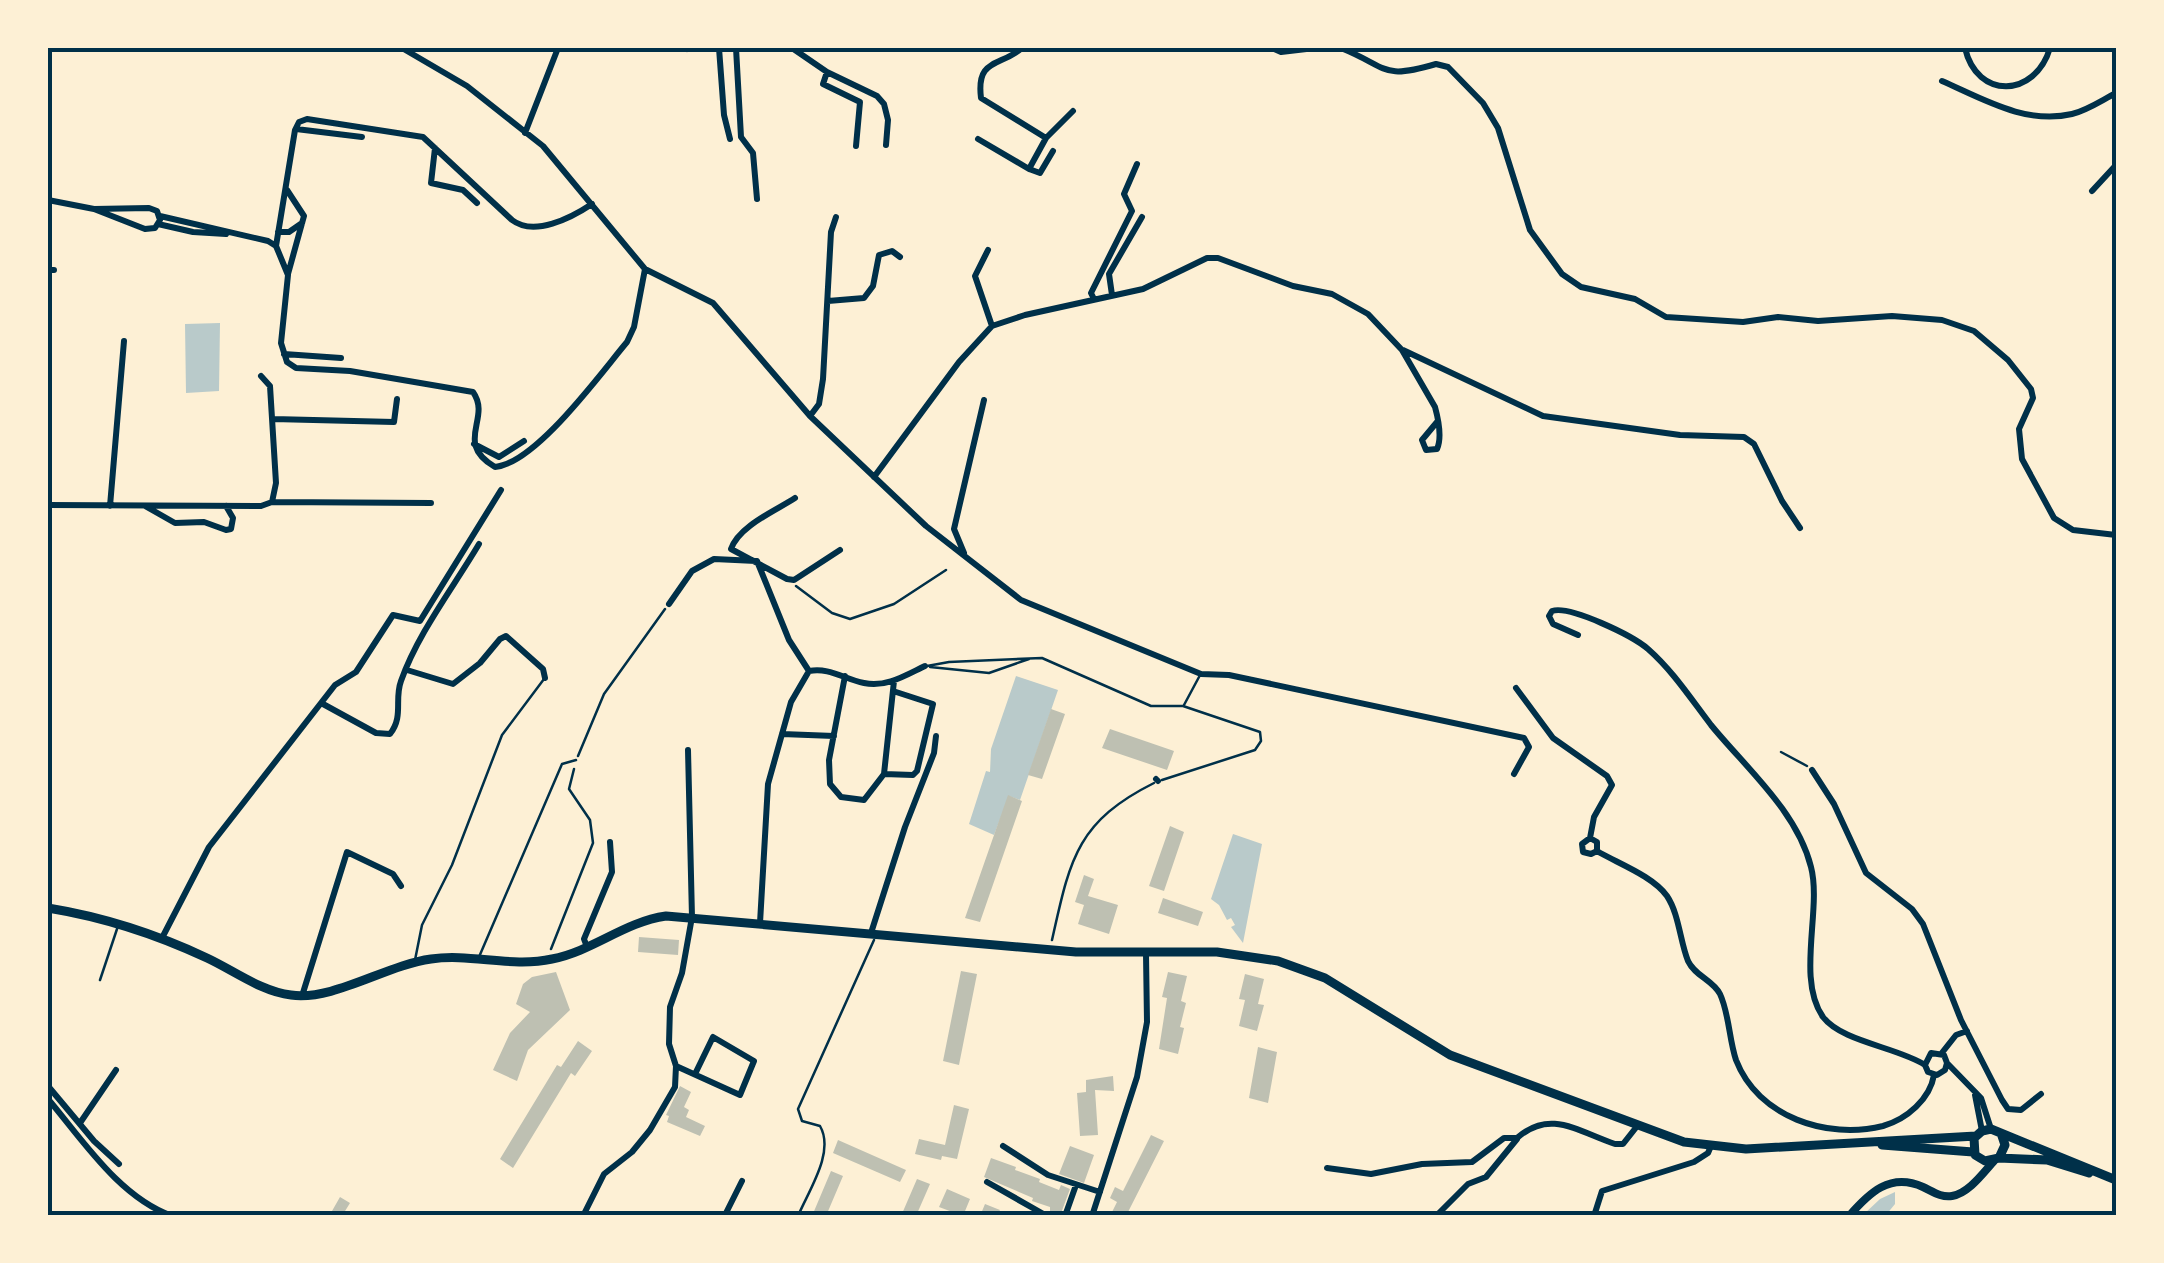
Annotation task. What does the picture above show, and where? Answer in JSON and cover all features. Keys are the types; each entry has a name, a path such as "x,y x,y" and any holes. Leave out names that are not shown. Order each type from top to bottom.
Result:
{"main road":[{"path":"48,908 162,938 268,988 302,996 415,962 453,957 504,962 550,960 588,948 641,921 666,916 1076,952 1227,952 1301,966 1450,1055 1684,1142 1746,1148 1870,1144 1996,1159 2046,1160 2116,1181"},
{"path":"1976,1155 1983,1132"},
{"path":"1870,1144 1983,1132 2050,1151 2116,1181"},
{"path":"1996,1159 2004,1150 2002,1136"}],"street":[{"path":"402,48 467,86 525,132 564,168 645,269 714,303 810,416 926,526 1021,600 1201,674 1230,675 1524,738 1529,746 1514,774"},
{"path":"525,132 558,48"},
{"path":"719,48 730,139"},
{"path":"736,48 741,136 753,154 757,199"},
{"path":"792,48 827,72 877,96 884,104 888,120 886,144"},
{"path":"1022,48 989,65 982,73 981,98 1046,138"},
{"path":"1272,48 1282,52 1315,48"},
{"path":"1342,48 1386,72 1401,74 1436,64 1458,76 1482,102 1498,128 1530,230 1562,274 1581,287 1635,299 1666,317 1743,322 1892,316 1942,320 1974,330 2016,369 2031,390 2033,398 2019,429 2022,458 2054,518 2073,530 2116,535"},
{"path":"1965,48 1976,72 2003,87 2026,82 2036,75 2050,48"},
{"path":"827,72 824,84 860,102 856,146"},
{"path":"1942,81 2008,110 2042,116 2069,115 2116,93"},
{"path":"1028,169 1046,138 1073,111"},
{"path":"288,275 276,246 295,130 299,122 315,118 423,137 525,228 565,218 592,204"},
{"path":"295,130 305,128 362,138"},
{"path":"978,138 1040,173 1053,151"},
{"path":"436,146 431,182 463,190 477,203"},
{"path":"1094,299 1091,293 1132,211 1124,194 1137,164"},
{"path":"2092,191 2116,165"},
{"path":"286,189 303,211 288,275 281,343 287,362 296,368 350,370 473,392 478,400 473,443 488,463 504,466 550,433 627,342 634,327 645,269"},
{"path":"48,200 94,209 150,229 159,220"},
{"path":"94,209 153,209 159,220 194,232 237,235 276,246"},
{"path":"142,226 139,217 144,209"},
{"path":"810,416 819,404 821,392 831,232 836,217"},
{"path":"1112,295 1109,274 1142,217"},
{"path":"278,232 289,232 303,222"},
{"path":"988,250 975,276 992,326"},
{"path":"828,301 864,298 874,286 879,256 892,251 900,257"},
{"path":"874,477 958,362 992,326 1024,314 1143,289 1196,261 1218,258 1293,286 1332,294 1380,324 1402,350 1435,407 1437,422"},
{"path":"110,506 124,342"},
{"path":"1402,350 1544,416 1680,436 1744,437 1754,444 1800,528"},
{"path":"283,354 341,358"},
{"path":"262,376 270,386 273,419 276,482 272,502"},
{"path":"273,419 394,422 398,399"},
{"path":"965,555 954,529 984,400"},
{"path":"473,443 499,457 524,440"},
{"path":"162,938 209,847 335,686 356,672 393,615 420,621 500,490"},
{"path":"795,498 733,542 731,549 794,580 840,550"},
{"path":"48,505 430,503"},
{"path":"144,506 175,523 204,522 222,530 231,528 252,506"},
{"path":"226,506 233,518 231,528"},
{"path":"322,704 376,733 390,734 400,712 399,685 479,544"},
{"path":"668,604 692,571 714,559 757,561"},
{"path":"757,561 789,640 809,671"},
{"path":"1578,634 1554,624 1549,616 1552,611 1563,610 1624,633 1650,651 1692,696 1800,836 1812,867 1816,1006 1836,1029 1910,1056 1939,1074 1961,1078"},
{"path":"407,670 453,684 506,636 543,670 545,678"},
{"path":"809,671 829,671 865,684 894,681 925,666"},
{"path":"760,922 768,784 791,702 809,671"},
{"path":"845,676 830,760 830,784 841,796 864,800 884,774 894,681"},
{"path":"1516,688 1552,738 1606,776 1612,785 1594,817 1590,838"},
{"path":"884,774 916,772 933,704 893,691"},
{"path":"782,734 834,736"},
{"path":"874,933 906,826 934,753 936,736"},
{"path":"582,1216 604,1174 632,1152 650,1130 675,1086 676,1066 669,1044 670,1007 682,973 692,917 688,750"},
{"path":"1812,770 1834,804 1866,874 1912,909 1923,924 1968,1031 2008,1109 2022,1110 2040,1094"},
{"path":"1596,851 1597,842 1585,839 1582,848 1587,854 1596,851 1654,885 1667,897 1690,966 1719,992 1737,1063 1751,1086 1777,1111 1822,1127 1886,1125 1917,1104 1947,1064"},
{"path":"588,948 584,939 612,872 610,842"},
{"path":"302,996 347,852 393,874 401,886"},
{"path":"1092,1216 1138,1076 1148,998 1146,954"},
{"path":"1910,1056 1941,1054 1956,1036 1968,1031"},
{"path":"676,1066 740,1094 754,1061 712,1038 696,1072"},
{"path":"1941,1054 1983,1102 1983,1132"},
{"path":"1925,1065 1929,1055"},
{"path":"80,1123 116,1070"},
{"path":"48,1086 94,1141 119,1164"},
{"path":"48,1098 102,1162 141,1200 172,1216"},
{"path":"1436,1216 1468,1184 1486,1177 1532,1125 1549,1120 1623,1144 1638,1125"},
{"path":"1327,1168 1370,1174 1422,1164 1472,1162 1504,1138 1517,1138"},
{"path":"1003,1146 1048,1175 1100,1192"},
{"path":"1594,1216 1602,1192 1694,1162 1708,1153 1711,1146"},
{"path":"1973,1182 1976,1155"},
{"path":"1849,1216 1882,1185 1913,1183 1935,1194 1952,1196 1996,1159"},
{"path":"725,1215 742,1181"},
{"path":"987,1182 1046,1216"},
{"path":"1065,1216 1076,1185"}],"lane":[{"path":"925,666 989,673 1031,658"},
{"path":"925,666 1047,660 1152,706 1184,706 1260,732 1261,742 1255,750 1157,780 1108,810 1077,848 1052,940"},
{"path":"1184,706 1201,674"},
{"path":"415,962 422,925 452,864 502,735 545,678"},
{"path":"478,958 562,764 576,760"},
{"path":"100,980 118,924"},
{"path":"798,1216 822,1158 826,1137 820,1126 802,1121 798,1109 874,933"}],"path":[{"path":"787,579 832,612 850,620 894,604 946,570"},
{"path":"550,960 552,940 593,843 590,820 569,789 576,760 604,694 668,604"},
{"path":"1781,752 1812,770"}],"shaded area":[{"path":"220,323 219,391 186,393 185,324"},
{"path":"1016,676 1058,690 1020,800 1009,796 994,835 969,824 986,771 990,772 991,749"},
{"path":"1233,834 1262,844 1243,943 1231,927 1235,925 1231,918 1227,920 1211,899"},
{"path":"1895,1192 1895,1204 1886,1215 1863,1215 1880,1199"}],"building":[{"path":"1051,709 1065,714 1042,779 1028,775"},
{"path":"1110,729 1174,751 1167,770 1102,748"},
{"path":"1008,795 1022,801 980,922 965,918"},
{"path":"1170,826 1184,832 1164,891 1149,886"},
{"path":"1084,875 1094,879 1088,896 1118,905 1109,934 1078,924 1084,905 1075,902"},
{"path":"1163,898 1203,912 1198,926 1158,913"},
{"path":"639,937 679,940 678,955 638,952"},
{"path":"961,971 977,974 959,1065 943,1061"},
{"path":"556,972 570,1010 528,1050 517,1081 493,1070 510,1033 530,1012 516,1004 523,984 532,977"},
{"path":"1168,972 1187,976 1181,1001 1186,1003 1178,1054 1159,1049 1167,998 1162,997"},
{"path":"1245,974 1264,979 1258,1004 1264,1005 1257,1031 1239,1026 1245,1000 1239,999"},
{"path":"578,1041 592,1051 575,1076 571,1073 513,1168 500,1159 557,1065 561,1067"},
{"path":"1258,1047 1277,1052 1268,1103 1249,1098"},
{"path":"1113,1076 1114,1091 1095,1090 1098,1135 1080,1136 1077,1093 1086,1092 1086,1080"},
{"path":"680,1086 691,1092 684,1107 689,1110 686,1117 705,1126 700,1136 667,1122 666,1115"},
{"path":"954,1105 969,1109 957,1159 915,1154 919,1139 945,1145"},
{"path":"1151,1135 1164,1141 1126,1216 1110,1216 1117,1202 1110,1198 1115,1187 1123,1191"},
{"path":"838,1140 906,1170 900,1182 833,1153"},
{"path":"1070,1146 1094,1155 1084,1183 1059,1174"},
{"path":"991,1158 1059,1190 1061,1185 1070,1189 1060,1216 1050,1216 1050,1207 984,1177"},
{"path":"831,1171 843,1176 826,1216 812,1216"},
{"path":"917,1179 930,1184 916,1216 901,1216"},
{"path":"947,1189 970,1199 963,1216 939,1207"},
{"path":"340,1197 350,1203 342,1216 332,1211"},
{"path":"985,1204 1000,1210 997,1216 980,1216"}]}
